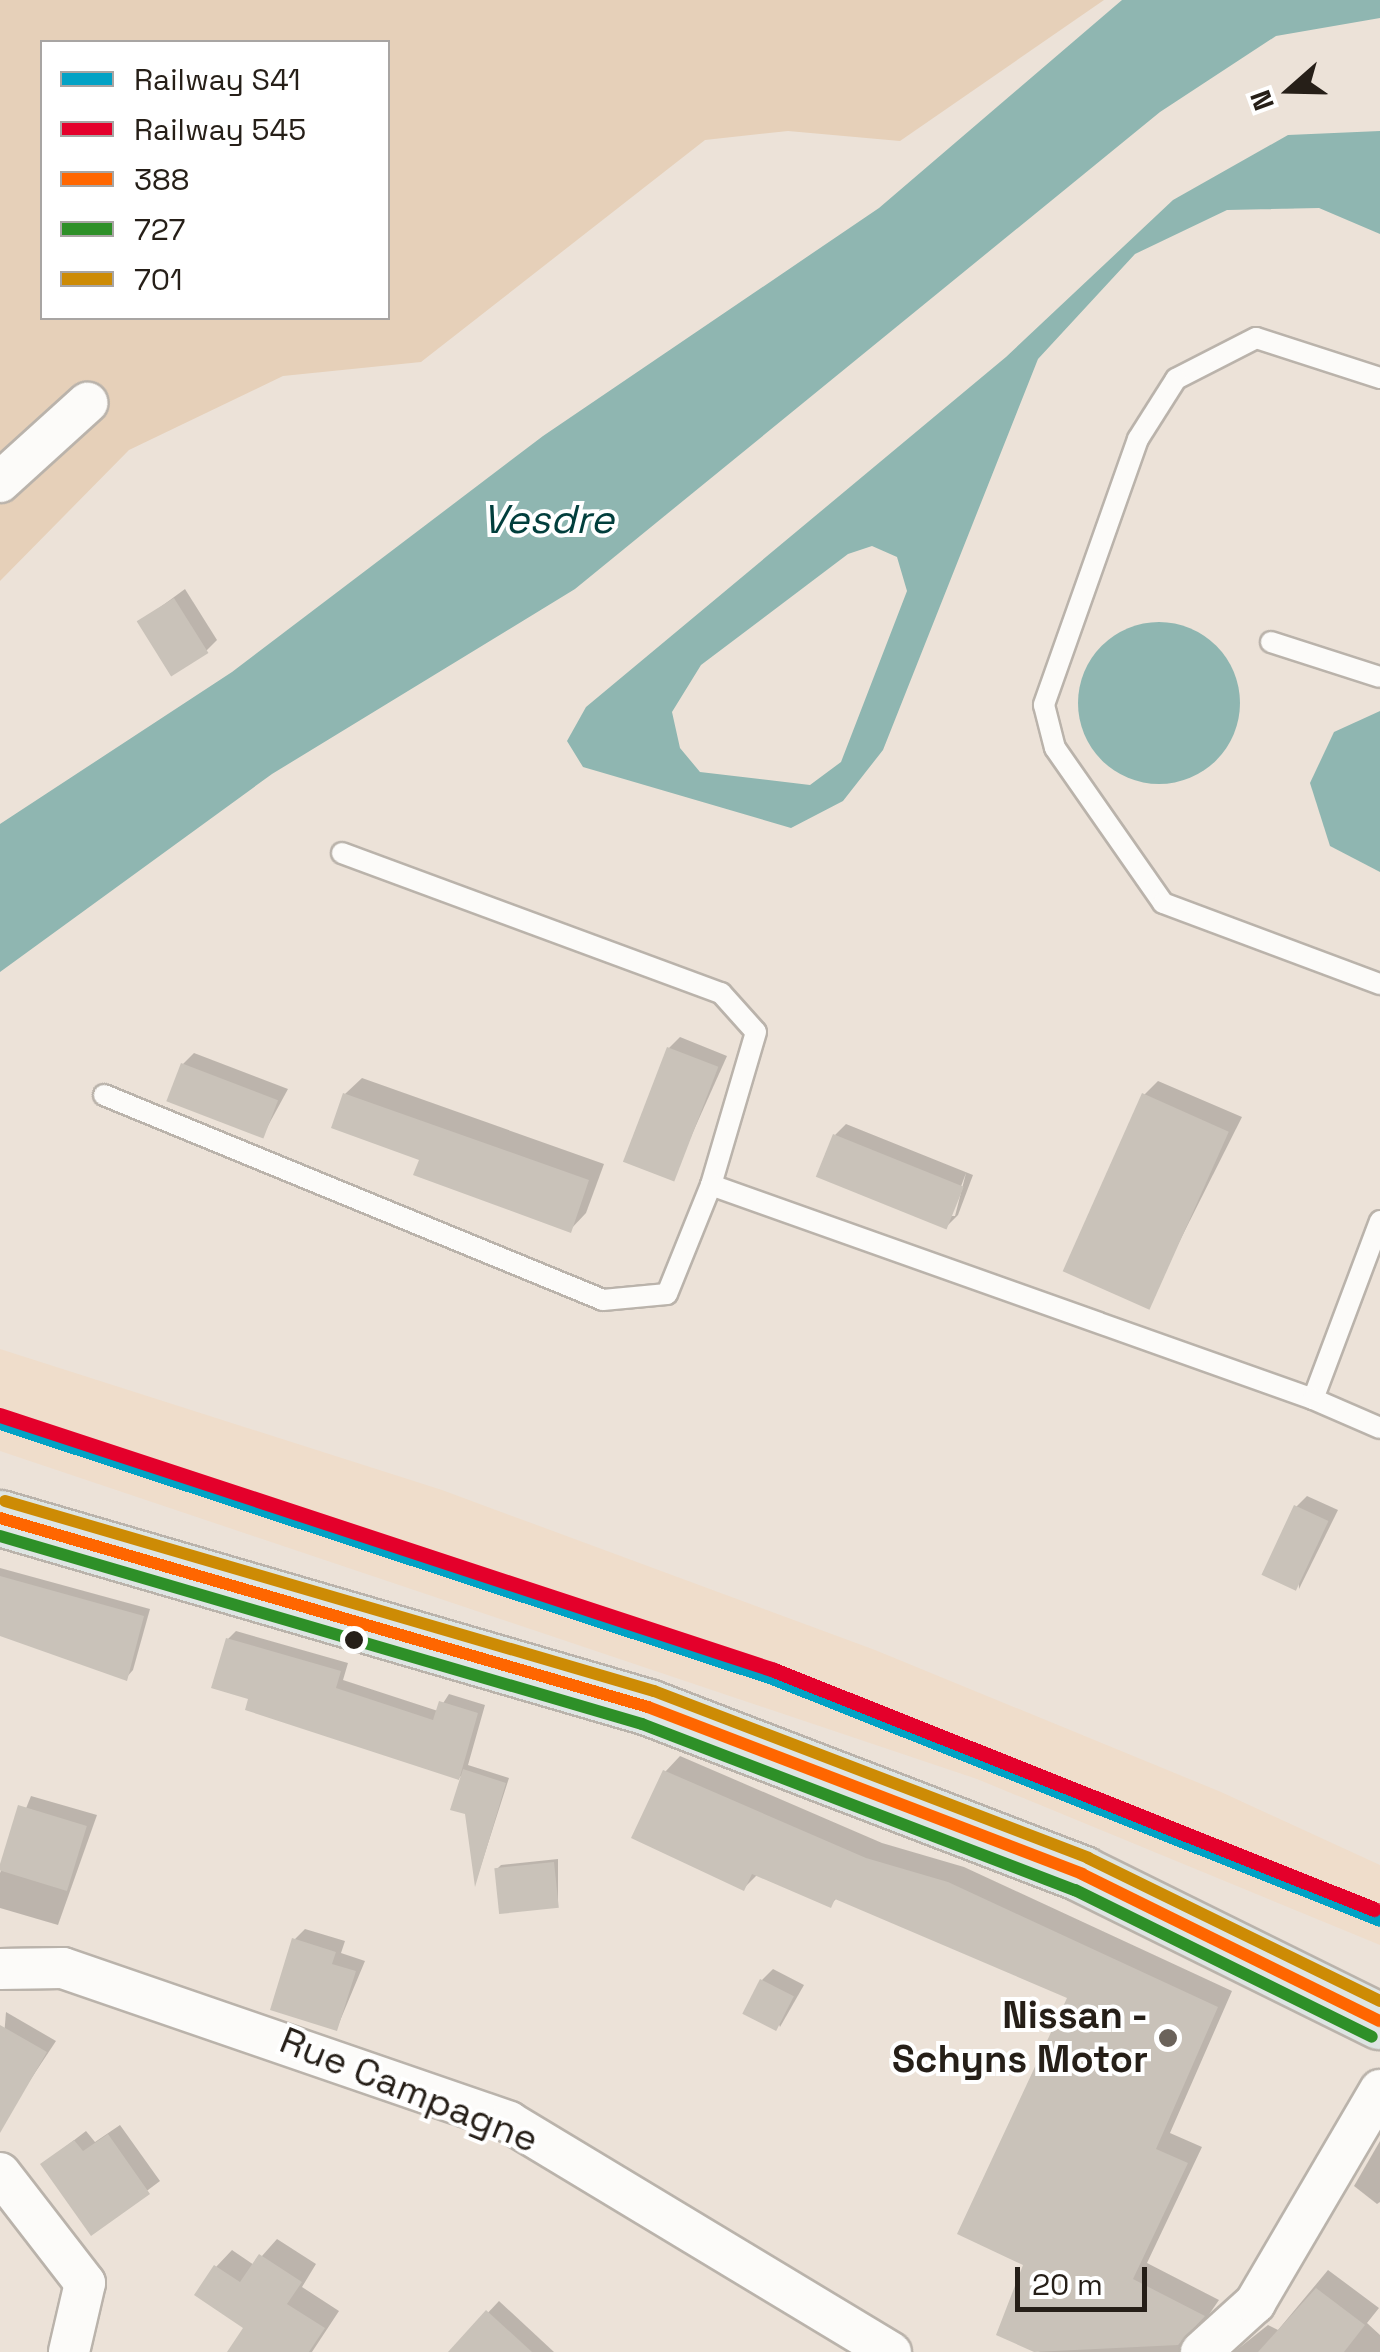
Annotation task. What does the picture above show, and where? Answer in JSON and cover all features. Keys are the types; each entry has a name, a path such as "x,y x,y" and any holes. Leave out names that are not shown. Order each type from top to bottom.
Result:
{"main road":[{"path":"0,1518 648,1708 1082,1874 1380,2021"}],"street":[{"path":"0,482 87,403"},
{"name":"Rue Campagne","path":"0,1969 63,1968 509,2122 891,2352"},
{"path":"1202,2352 1255,2303 1380,2090"},
{"path":"0,2173 84,2282 70,2352"}],"lane":[{"path":"1380,378 1256,338 1176,378 1138,439 1044,705 1055,748 1164,903 1380,984"},
{"path":"1271,642 1380,677"},
{"path":"104,1095 603,1300 667,1294 711,1185 756,1032 721,993 342,852"},
{"path":"711,1185 1312,1399 1380,1428"},
{"path":"1312,1399 1380,1221"}],"shaded area":[{"path":"0,0 1104,0 900,141 788,131 705,140 421,362 283,376 129,450 0,581"},
{"path":"0,1349 442,1490 875,1650 1221,1792 1380,1865 1380,1945 977,1779 0,1451"}],"water":[{"name":"Vesdre","path":"1122,0 1380,0 1380,18 1276,36 1160,112 575,589 272,774 0,972 0,824 232,672 543,436 879,208"},
{"name":"Vesdre","path":"1380,131 1380,234 1319,208 1227,210 1135,254 1038,359 883,750 843,801 791,828 583,767 567,741 586,707 1006,357 1173,200 1288,135","holes":["872,546 897,557 907,591 841,762 810,785 700,772 680,748 672,712 701,665 848,554"]},
{"path":"1159,622 1190,628 1216,646 1234,672 1240,703 1234,734 1216,760 1190,778 1159,784 1128,778 1102,760 1084,734 1078,703 1084,672 1102,646 1128,628"},
{"path":"1380,711 1380,872 1330,846 1310,783 1334,732"}],"building":[{"path":"174,598 208,653 171,676 137,621"},
{"path":"667,1047 718,1067 674,1182 623,1162"},
{"path":"181,1063 278,1100 263,1139 166,1101"},
{"path":"343,1093 589,1180 571,1233 413,1175 419,1160 331,1128"},
{"path":"1142,1093 1229,1132 1149,1310 1063,1271"},
{"path":"833,1134 964,1187 947,1229 816,1177"},
{"path":"1294,1505 1328,1521 1296,1591 1261,1575"},
{"path":"0,1576 144,1616 127,1681 0,1636"},
{"path":"226,1638 341,1671 336,1688 433,1720 439,1701 478,1713 459,1780 245,1710 248,1699 211,1688"},
{"path":"463,1769 506,1783 475,1887 465,1814 450,1810"},
{"path":"663,1770 866,1858 948,1882 1218,2007 1156,2149 1188,2163 1133,2279 1205,2316 1178,2345 1034,2352 996,2335 1023,2265 957,2234 1067,1998 835,1899 831,1908 752,1874 744,1891 631,1838"},
{"path":"18,1805 87,1826 67,1891 0,1871"},
{"path":"554,1862 559,1908 499,1914 494,1868"},
{"path":"292,1938 336,1952 332,1964 356,1971 337,2031 270,2010"},
{"path":"760,1979 794,1996 776,2031 742,2014"},
{"path":"0,2025 47,2052 0,2133"},
{"path":"108,2134 150,2194 91,2236 40,2164 74,2140 83,2151"},
{"path":"259,2254 302,2282 287,2304 325,2328 309,2352 227,2352 243,2328 194,2295 214,2265 240,2282"},
{"path":"1316,2288 1365,2325 1344,2352 1258,2352"},
{"path":"486,2310 532,2352 448,2352"}],"rail line":[{"name":"545","path":"0,1415 774,1670 1374,1909"},
{"name":"S41","path":"0,1422 772,1677 1380,1919"}],"transit line":[{"name":"701","path":"5,1501 654,1691 1088,1858 1380,2001"},
{"name":"388","path":"0,1518 648,1707 1082,1874 1380,2021"},
{"name":"727","path":"0,1536 642,1724 1075,1890 1372,2037"}],"place":[{"name":"Nissan - Schyns Motor","path":"1168,2038"}]}
